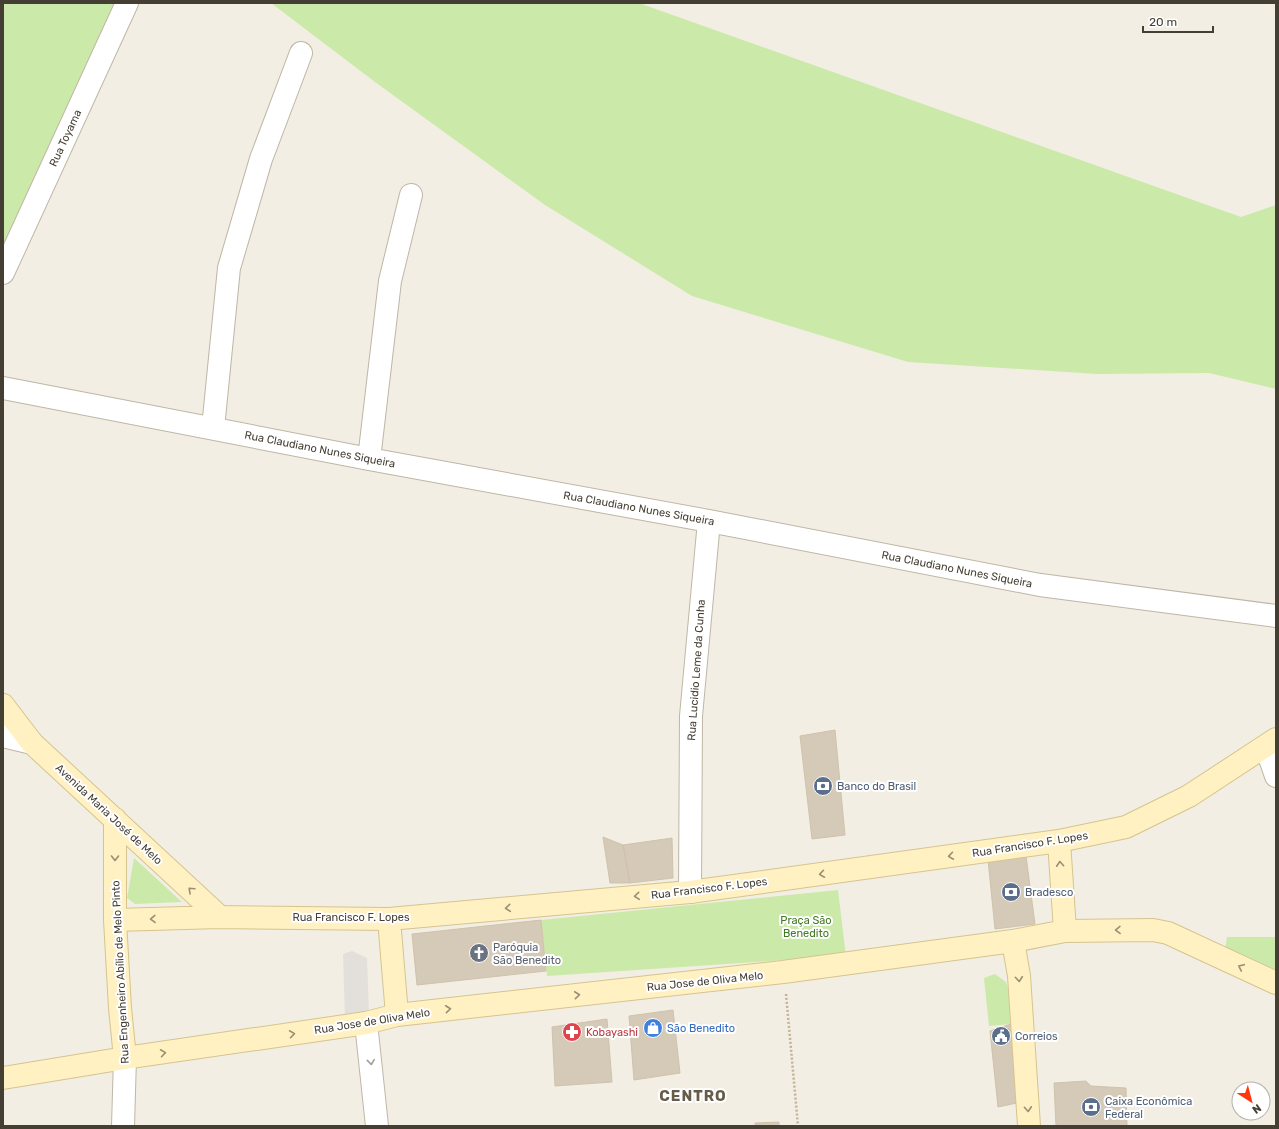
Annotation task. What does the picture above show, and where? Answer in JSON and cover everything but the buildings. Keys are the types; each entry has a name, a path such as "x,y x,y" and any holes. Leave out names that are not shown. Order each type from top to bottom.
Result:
{"street":[{"name":"Rua Toyama","path":"3,273 127,3"},
{"path":"213,428 229,268 261,159 301,53"},
{"path":"369,459 390,281 411,195"},
{"name":"Rua Claudiano Nunes Siqueira","path":"3,388 369,459 709,520 1040,585 1276,616"},
{"name":"Rua Lucidio Leme da Cunha","path":"690,892 691,716 709,520"},
{"name":"Avenida Maria José de Melo","path":"3,705 32,743 220,917"},
{"path":"3,736 32,743"},
{"path":"1271,743 1276,776"},
{"name":"Rua Francisco F. Lopes","path":"115,920 220,917 389,919 690,892 1059,842 1126,827 1189,796 1271,743"},
{"name":"Rua Engenheiro Abílio de Melo Pinto","path":"115,819 115,920 120,1008 125,1058 123,1126"},
{"path":"1059,842 1065,931"},
{"path":"389,919 397,1015"},
{"name":"Rua Jose de Oliva Melo","path":"3,1078 125,1058 366,1023 397,1015 783,972 1013,941 1065,931 1152,930 1168,933 1276,983"},
{"path":"1013,941 1019,976 1029,1126"},
{"path":"366,1023 377,1126"}],"path":[{"path":"783,972 798,1126"}],"green space":[{"path":"3,3 115,3 3,245"},
{"path":"271,3 639,3 1241,217 1276,205 1276,389 1209,373 1097,374 908,362 692,296 545,205 375,82"},
{"path":"134,858 182,902 135,904 127,898"},
{"name":"Praça São Benedito","path":"838,890 846,956 547,976 541,920"},
{"path":"1227,937 1276,937 1276,975 1225,949"},
{"path":"995,974 1006,982 1009,991 1011,1024 989,1026 984,978"}],"shaded area":[{"path":"352,951 367,958 369,1013 345,1019 343,954"}],"place":[{"name":"Banco do Brasil","path":"823,786"},
{"name":"Bradesco","path":"1011,892"},
{"name":"Paróquia São Benedito","path":"479,953"},
{"name":"São Benedito","path":"653,1028"},
{"name":"Kobayashi","path":"572,1032"},
{"name":"Correios","path":"1001,1036"},
{"name":"Caixa Econômica Federal","path":"1091,1107"}],"district":[{"name":"CENTRO","path":"693,1096"}]}
